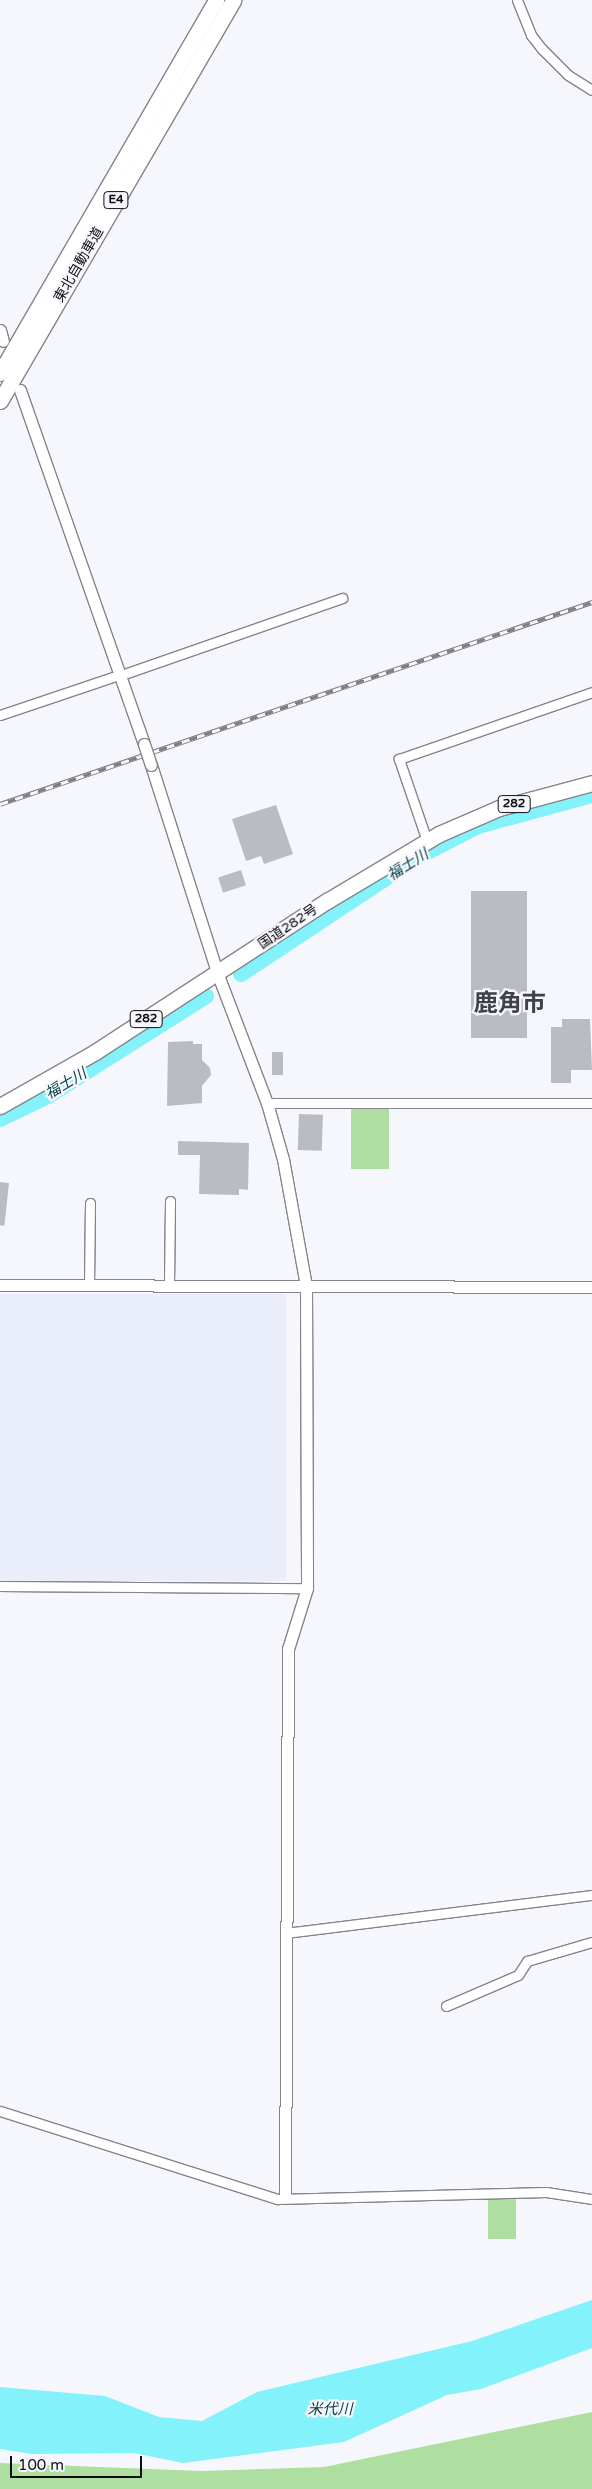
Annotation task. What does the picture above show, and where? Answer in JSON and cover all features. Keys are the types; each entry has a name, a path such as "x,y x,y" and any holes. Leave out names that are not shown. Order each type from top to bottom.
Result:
{"highway":[{"name":"東北自動車道","path":"0,373 216,0"},
{"name":"東北自動車道","path":"0,401 233,0"},
{"name":"国道282号","path":"0,1106 218,975 319,906 427,841 492,811 592,783"}],"street":[{"path":"517,0 531,35 542,49 568,75 592,90"},
{"path":"20,390 144,744 218,975 266,1103 283,1159 306,1285 307,1588 288,1649 285,2197"},
{"path":"127,672 342,598"},
{"path":"0,715 113,677"},
{"path":"427,841 399,759 592,692"},
{"path":"266,1103 592,1103"},
{"path":"169,1284 170,1201"},
{"path":"89,1285 90,1203"},
{"path":"0,1285 169,1284 592,1287"},
{"path":"0,1586 307,1588"},
{"path":"286,1933 592,1895"},
{"path":"446,2006 518,1975 527,1961 592,1942"},
{"path":"0,2111 265,2197 546,2192 592,2199"}],"shaded area":[{"path":"0,1294 286,1294 286,1581 0,1581"}],"green space":[{"path":"351,1108 389,1108 389,1169 351,1169"},
{"path":"488,2195 516,2195 516,2239 488,2239"},
{"path":"592,2412 592,2489 0,2489 0,2463 201,2471 324,2467"}],"water":[{"name":"米代川","path":"592,2300 592,2348 481,2389 447,2395 344,2442 183,2463 134,2453 32,2454 0,2449 0,2387 105,2396 159,2417 202,2421 257,2392 472,2341"}],"building":[{"path":"276,805 293,854 264,864 261,856 246,861 232,819"},
{"path":"241,870 246,885 223,893 218,877"},
{"path":"471,891 527,891 527,1038 471,1038"},
{"path":"562,1019 590,1019 592,1070 571,1070 571,1083 551,1083 551,1027 562,1027"},
{"path":"193,1041 193,1044 202,1044 202,1060 210,1068 211,1075 202,1086 202,1103 167,1106 168,1042"},
{"path":"272,1052 283,1052 283,1075 272,1075"},
{"path":"299,1114 323,1115 322,1151 298,1150"},
{"path":"178,1141 249,1143 248,1190 239,1189 239,1195 199,1194 200,1155 178,1155"},
{"path":"0,1182 9,1183 4,1226 0,1225"}],"waterway":[{"name":"福士川","path":"241,974 416,858 478,826 592,795"},
{"name":"福士川","path":"0,1119 48,1096 206,996"}],"railway":[{"path":"0,804 592,602"}],"district":[{"name":"鹿角市","path":"510,1004"}]}
